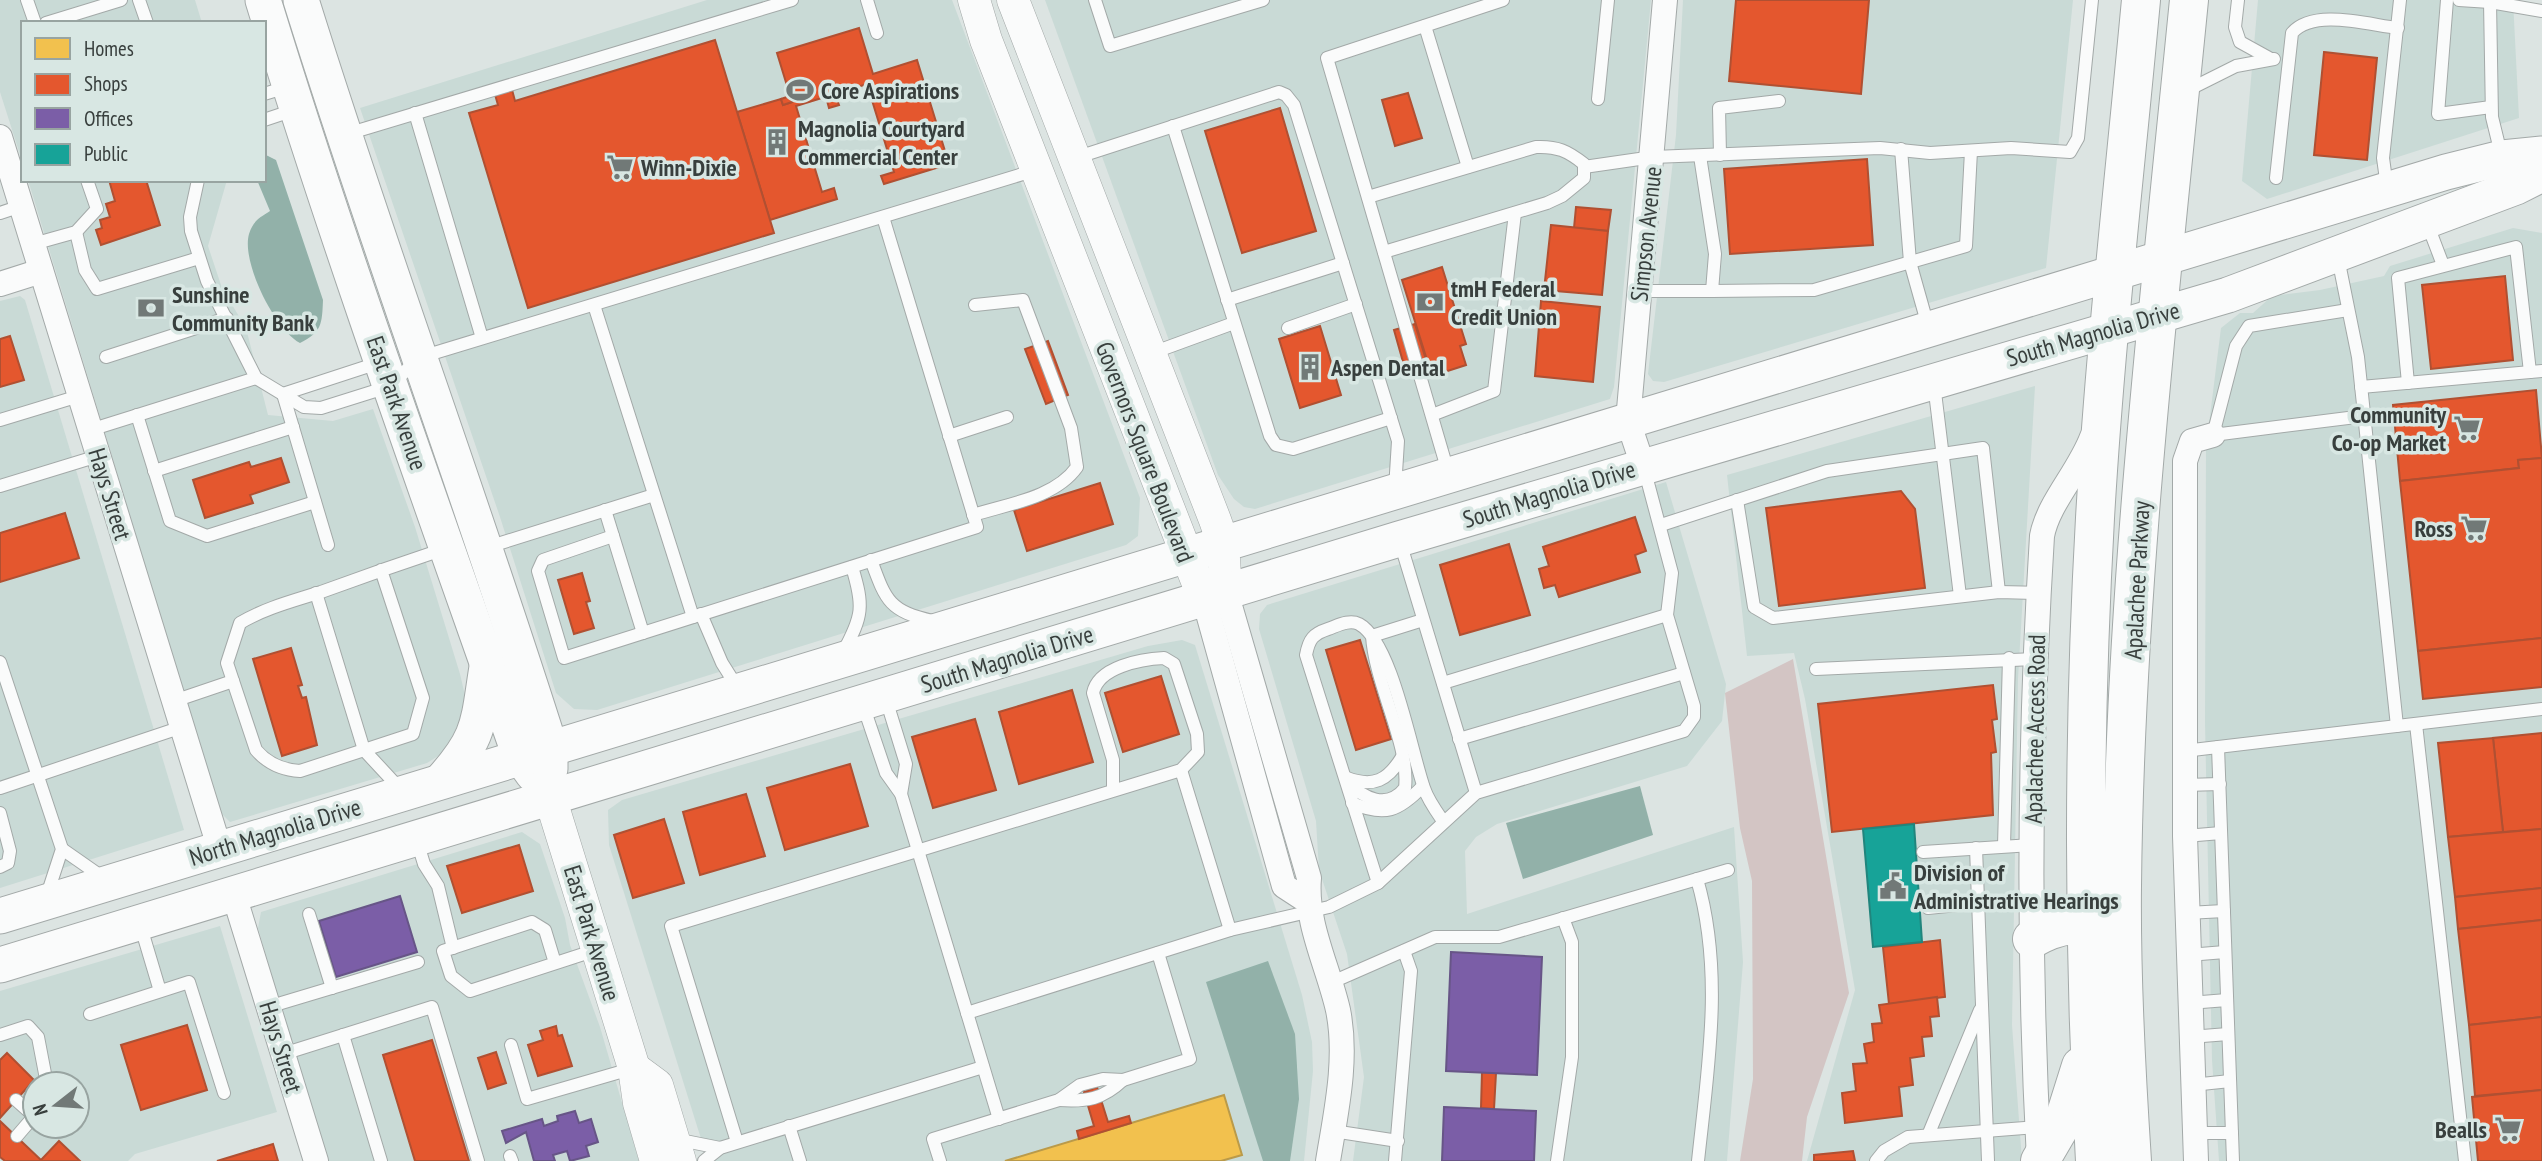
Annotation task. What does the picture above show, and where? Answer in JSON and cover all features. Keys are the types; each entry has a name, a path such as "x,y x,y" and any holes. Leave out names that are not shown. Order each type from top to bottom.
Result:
{"main road":[{"name":"East Park Avenue","path":"263,0 284,97 387,374 488,664 535,751"},
{"name":"East Park Avenue","path":"301,0 343,135 486,548 535,751 550,797"},
{"name":"Apalachee Parkway","path":"2095,1161 2087,925 2087,726 2104,396 2141,0"},
{"name":"Apalachee Parkway","path":"2132,1161 2123,966 2125,781 2141,504 2189,0"},
{"name":"South Magnolia Drive","path":"535,751 1395,493 2388,190 2502,158 2542,154"},
{"name":"South Magnolia Drive","path":"550,797 1399,539 2247,288 2542,174"},
{"path":"441,781 466,754 477,730 488,664"},
{"name":"North Magnolia Drive","path":"0,916 535,751"},
{"name":"North Magnolia Drive","path":"0,965 550,797"},
{"path":"2032,939 2061,927 2087,925 2098,928 2108,936 2123,966"},
{"path":"2039,1150 2054,1140 2073,1096 2089,1016"}],"street":[{"name":"Governors Square Boulevard","path":"974,0 1185,556 1215,596"},
{"name":"Governors Square Boulevard","path":"1013,0 1152,353 1223,543 1215,596 1284,886 1308,907"},
{"name":"Simpson Avenue","path":"1643,466 1628,421 1665,0"},
{"name":"Hays Street","path":"1,144 11,209 33,244 219,850"},
{"path":"1037,170 1075,158"},
{"path":"0,284 41,271"},
{"name":"Apalachee Access Road","path":"2039,1150 2032,939 2032,845 2042,536 2047,517 2084,457 2104,396"},
{"path":"2196,1161 2185,835 2186,454 2192,441 2213,435"},
{"name":"East Park Avenue","path":"550,797 634,1068 639,1102 670,1154"},
{"name":"Hays Street","path":"233,892 316,1161"},
{"path":"1308,907 1338,1012 1341,1076 1328,1161"}],"lane":[{"path":"27,0 34,21"},
{"path":"53,21 121,0"},
{"path":"139,0 145,21"},
{"path":"343,135 792,0"},
{"path":"867,0 877,33"},
{"path":"1095,0 1110,47 1263,0"},
{"path":"1450,476 1327,58 1503,0"},
{"path":"1598,99 1608,0"},
{"path":"1584,167 1653,157 1901,149 1930,153 2011,148 2070,152 2077,144 2092,0"},
{"path":"2238,0 2235,27 2240,42 2249,50 2288,61"},
{"path":"2388,190 2383,158 2400,0"},
{"path":"2447,0 2438,114 2491,107"},
{"path":"2459,0 2492,1 2542,11"},
{"path":"2492,1 2491,107 2502,158"},
{"path":"2276,178 2292,33 2310,21 2398,28"},
{"path":"1425,26 1468,167"},
{"path":"2179,97 2200,82 2236,65 2274,59"},
{"path":"1075,158 1279,92 1286,95 1294,105 1398,440 1395,493"},
{"path":"266,118 284,97"},
{"path":"1720,155 1719,108 1779,102"},
{"path":"415,114 482,338"},
{"path":"1172,127 1270,436 1276,445 1293,449 1391,418"},
{"path":"1368,197 1536,147 1551,146 1569,152 1584,167 1584,178 1562,196 1384,252"},
{"path":"1901,149 1910,262 1930,330"},
{"path":"1640,291 1814,290 1966,246 1971,151"},
{"path":"1700,156 1715,254 1712,291"},
{"path":"198,182 190,216 191,231 199,258 206,281 227,317 256,378 304,407 321,408 418,357 1037,170"},
{"path":"33,244 76,232 97,209 88,182"},
{"path":"1432,415 1494,391 1515,212"},
{"path":"613,536 543,560 538,571 564,658 977,527 883,217"},
{"path":"2426,220 2443,265"},
{"path":"76,232 85,270 97,289 199,258"},
{"path":"2361,387 2408,383 2536,372 2516,247 2398,278 2408,383"},
{"path":"2337,254 2361,387 2397,726"},
{"path":"1227,300 1343,263"},
{"path":"973,515 1052,490 1068,480 1077,467 1071,428 1023,300 975,305"},
{"path":"594,304 654,495 697,616 739,690"},
{"path":"1288,328 1356,304"},
{"path":"2348,310 2249,326 2236,346 2213,435 2364,416"},
{"path":"106,357 227,317"},
{"path":"1152,353 1234,323"},
{"path":"283,394 387,374 418,357"},
{"path":"90,430 256,378"},
{"path":"1933,380 1960,596"},
{"path":"283,394 328,545"},
{"path":"0,420 79,396"},
{"path":"137,415 170,522 207,536 315,502"},
{"path":"950,436 1007,417"},
{"path":"154,471 293,427"},
{"path":"1661,524 1827,471 1983,448 1999,592"},
{"path":"0,486 98,456"},
{"path":"967,1013 1378,883 1476,793 1684,730 1694,718 1694,706 1667,615 1672,573 1661,524 1643,466"},
{"path":"486,548 654,495"},
{"path":"1737,500 1754,607 1773,618 1999,592 2039,593"},
{"path":"605,510 643,633"},
{"path":"1399,539 1476,793"},
{"path":"381,570 423,698 413,734 300,771 287,771 265,760 257,750 227,663 240,623 256,614 381,570 447,548"},
{"path":"871,560 891,606 906,615 954,625"},
{"path":"838,660 858,625 861,610 852,567"},
{"path":"316,593 364,750 403,792"},
{"path":"1443,683 1667,615"},
{"path":"1372,636 1423,620"},
{"path":"1378,883 1306,655 1309,641 1315,633 1346,622 1358,623 1372,636 1385,657 1423,786 1443,821"},
{"path":"1344,777 1356,791 1375,800 1392,800 1405,788 1402,757 1374,662 1372,636"},
{"path":"737,1142 671,926 917,850 1113,791 1181,770 1198,752 1197,734 1174,664 1164,658 1104,674 1095,683 1093,693 1113,760 1113,791"},
{"path":"2004,846 2009,658"},
{"path":"1816,669 2009,658 2036,659"},
{"path":"0,662 62,849 45,902"},
{"path":"1460,739 1684,673"},
{"path":"174,701 233,681"},
{"path":"874,700 886,773 901,794 999,1119"},
{"path":"874,700 906,764 901,794"},
{"path":"2184,751 2542,709"},
{"path":"2416,724 2465,1161"},
{"path":"0,788 40,777 182,727"},
{"path":"2218,747 2233,1161"},
{"path":"1344,777 1360,783 1377,783 1395,769 1402,757"},
{"path":"1181,770 1230,930"},
{"path":"2185,785 2220,784"},
{"path":"1352,803 1370,811 1392,810 1409,800 1423,786"},
{"path":"0,813 10,851 8,863 0,867"},
{"path":"2185,835 2221,833"},
{"path":"416,837 424,864 438,886 453,948"},
{"path":"1923,852 2032,845"},
{"path":"1976,848 1988,1161"},
{"path":"62,849 110,883"},
{"path":"1330,983 1436,937 1499,937 1728,870"},
{"path":"1697,879 1704,905 1713,972 1712,1031 1698,1161"},
{"path":"1928,908 1978,903"},
{"path":"2187,913 2224,911"},
{"path":"309,914 332,988"},
{"path":"1557,1161 1572,1056 1572,942 1563,918"},
{"path":"139,922 160,991"},
{"path":"555,963 545,930 532,922 443,951 451,976 470,990 555,963 597,949"},
{"path":"1395,1161 1411,971 1404,951"},
{"path":"2188,955 2225,952"},
{"path":"940,1161 933,1139 1059,1100 1084,1102 1107,1095 1123,1080 1190,1059 1158,953"},
{"path":"268,1007 418,962"},
{"path":"90,1014 189,982 224,1093"},
{"path":"2189,1003 2227,1000"},
{"path":"283,1054 432,1007 478,1161"},
{"path":"1929,1133 1981,1007"},
{"path":"0,1035 28,1026 38,1037 44,1070"},
{"path":"2190,1037 2228,1034"},
{"path":"343,1035 381,1161"},
{"path":"511,1045 527,1099 634,1068"},
{"path":"670,1154 720,1147 983,1067"},
{"path":"2192,1085 2230,1082"},
{"path":"16,1100 21,1104"},
{"path":"789,1126 800,1161"},
{"path":"1876,1161 1899,1139 1929,1133 1985,1129 2039,1150"},
{"path":"1333,1131 1398,1141"},
{"path":"17,1136 21,1132"},
{"path":"2194,1133 2232,1133"},
{"path":"704,1161 720,1147"}],"shaded area":[{"path":"0,0 195,0 201,21 21,21 21,158 0,92"},
{"path":"707,0 952,0 1140,498 1138,536 1126,545 597,710 574,709 556,693 500,517 360,108"},
{"path":"1045,0 1651,0 1614,387 1610,399 1255,509 1244,507 1234,499 1218,475"},
{"path":"1683,0 2073,0 2046,268 1664,382 1653,381 1648,374 1676,135"},
{"path":"2258,0 2513,0 2519,118 2267,199 2242,181"},
{"path":"266,155 276,160 323,300 317,331 300,343 290,336 271,310 250,261 248,246 252,226 270,211 258,182 266,182"},
{"path":"29,182 226,182 208,246 222,288 246,328 268,415 333,421 373,409 415,527 460,674 467,704 465,715 446,751 427,763 230,822 220,812"},
{"path":"2513,228 2542,233 2542,1161 2219,1161 2212,1060 2205,722 2206,448 2221,328 2240,313 2253,313 2272,296 2320,290 2384,276 2390,266"},
{"path":"20,296 25,300 184,830 0,888 0,301"},
{"path":"2035,386 2018,679 2012,1025 2022,1161 1807,1161 1855,990 1805,699 1794,653 1747,656 1727,475"},
{"path":"1666,482 1726,684 1722,721 1687,766 1497,824 1476,837 1465,851 1467,914 1734,827 1743,962 1727,1161 1353,1161 1364,1077 1347,954 1319,870 1316,821 1259,629 1260,614 1267,605"},
{"path":"1182,640 1195,645 1302,995 1312,1042 1313,1071 1304,1161 708,1161 609,845 608,810 622,800 1148,646"},
{"path":"1793,659 1849,993 1807,1117 1802,1161 1740,1161 1753,1079 1752,881 1740,828 1725,693"},
{"path":"1640,786 1653,835 1523,879 1506,823"},
{"path":"522,832 540,844 565,918 570,945 600,1027 639,1161 325,1161 258,928 261,912"},
{"path":"220,926 277,1112 135,1154 128,1161 0,1161 0,991"},
{"path":"1268,961 1295,1034 1299,1099 1290,1161 1263,1161 1206,982"}],"building: Homes":[{"path":"1224,1095 1242,1155 1221,1161 1005,1161"}],"building: Shops":[{"path":"1736,0 1869,0 1861,94 1729,81"},
{"name":"Magnolia Courtyard Commercial Center","path":"859,28 873,74 917,60 949,164 884,184 881,176 894,172 867,84 796,106 822,192 834,188 837,199 770,220 737,112 781,99 783,105 792,102 777,53"},
{"name":"Winn-Dixie","path":"715,40 774,233 528,308 469,113 498,105 494,91 511,86 515,101"},
{"path":"2324,52 2377,58 2367,160 2314,155"},
{"path":"1408,93 1422,138 1395,146 1382,100"},
{"path":"835,94 839,105 829,108 826,97"},
{"path":"790,96 792,102 783,105 781,99"},
{"path":"1280,108 1316,231 1242,253 1205,131"},
{"path":"1867,159 1873,245 1730,254 1724,169"},
{"path":"110,182 147,182 160,225 101,245 96,230 102,228 100,220 110,217 106,204 115,201"},
{"path":"1576,207 1611,210 1608,231 1574,228"},
{"path":"1551,225 1608,231 1602,295 1544,290"},
{"name":"tmH Federal Credit Union","path":"1442,267 1466,344 1460,346 1466,365 1432,376 1402,280"},
{"path":"2505,276 2513,360 2431,369 2422,285"},
{"path":"1541,301 1600,307 1593,382 1535,376"},
{"path":"1415,324 1427,363 1405,369 1394,330"},
{"name":"Aspen Dental","path":"1320,326 1341,395 1300,408 1279,339"},
{"path":"10,336 24,380 0,387 0,339"},
{"path":"1048,341 1068,395 1046,404 1025,349"},
{"name":"Community Co-op Market","path":"2536,390 2542,458 2518,460 2519,468 2400,481 2393,405"},
{"path":"281,458 289,482 250,495 253,503 205,518 193,480 249,462 251,467"},
{"name":"Ross","path":"2542,458 2542,638 2418,651 2400,481 2519,468 2518,460"},
{"path":"1100,483 1113,524 1027,551 1014,510"},
{"path":"1901,491 1915,509 1925,588 1779,606 1766,508"},
{"path":"65,513 79,558 0,582 0,533"},
{"path":"1635,517 1646,551 1635,555 1640,572 1559,597 1555,585 1544,588 1539,569 1549,566 1543,547"},
{"path":"1509,544 1530,615 1460,635 1440,565"},
{"path":"582,573 590,601 586,602 594,628 574,634 558,580"},
{"path":"2542,638 2542,687 2423,699 2418,651"},
{"path":"1360,640 1391,739 1356,750 1326,650"},
{"path":"291,648 302,685 298,686 302,698 306,697 317,745 282,756 253,659"},
{"path":"1161,676 1179,734 1123,752 1105,693"},
{"path":"1993,685 1997,719 1992,720 1996,752 1991,753 1993,815 1832,832 1818,704"},
{"path":"1072,690 1093,762 1019,784 999,712"},
{"path":"975,719 996,790 933,808 912,737"},
{"path":"2542,733 2542,829 2503,832 2493,738"},
{"path":"2493,738 2503,832 2448,837 2438,743"},
{"path":"850,764 868,826 785,850 767,788"},
{"path":"746,794 765,856 700,875 683,812"},
{"path":"664,819 684,883 633,898 614,835"},
{"path":"2542,829 2542,888 2455,897 2448,837"},
{"path":"519,845 533,891 462,913 447,866"},
{"path":"2542,888 2542,920 2458,929 2455,897"},
{"path":"2542,920 2542,1017 2469,1025 2458,929"},
{"path":"1940,940 1945,997 1889,1004 1883,947"},
{"path":"1937,997 1939,1016 1930,1017 1932,1036 1922,1037 1924,1056 1910,1058 1913,1085 1899,1087 1902,1116 1845,1123 1842,1093 1856,1091 1853,1064 1867,1063 1864,1044 1874,1042 1872,1024 1882,1023 1879,1005"},
{"path":"2542,1017 2542,1090 2475,1096 2469,1025"},
{"path":"187,1025 207,1090 141,1110 121,1045"},
{"path":"556,1026 558,1036 562,1035 572,1066 538,1076 528,1045 543,1040 540,1031"},
{"path":"432,1040 469,1161 415,1161 383,1055"},
{"path":"496,1052 506,1083 488,1089 478,1058"},
{"path":"7,1053 24,1070 21,1070 21,1095 0,1118 0,1060"},
{"path":"1482,1072 1496,1073 1494,1109 1481,1108"},
{"path":"1097,1087 1108,1122 1129,1116 1131,1123 1079,1139 1077,1131 1094,1126 1084,1092"},
{"name":"Bealls","path":"2542,1090 2542,1161 2478,1161 2472,1097"},
{"path":"0,1121 41,1160 5,1161 0,1157"},
{"path":"59,1141 80,1161 40,1161"},
{"path":"273,1144 278,1161 217,1161"},
{"path":"1853,1151 1855,1161 1814,1161 1814,1155"}],"building: Offices":[{"path":"400,896 417,952 336,977 319,921"},
{"path":"1451,952 1542,957 1537,1075 1446,1071"},
{"path":"1444,1107 1536,1111 1534,1161 1442,1161"},
{"path":"575,1111 579,1123 591,1119 598,1142 586,1146 589,1156 570,1161 567,1151 553,1155 555,1161 534,1161 526,1132 506,1143 502,1131 542,1119 544,1126 558,1121 557,1116"}],"building: Public":[{"name":"Division of Administrative Hearings","path":"1914,824 1922,942 1873,947 1863,829"}],"place":[{"name":"Core Aspirations","path":"800,90"},
{"name":"Magnolia Courtyard Commercial Center","path":"777,142"},
{"name":"Winn-Dixie","path":"620,167"},
{"name":"tmH Federal Credit Union","path":"1430,302"},
{"name":"Sunshine Community Bank","path":"151,308"},
{"name":"Aspen Dental","path":"1310,367"},
{"name":"Community Co-op Market","path":"2467,428"},
{"name":"Ross","path":"2474,528"},
{"name":"Division of Administrative Hearings","path":"1893,886"},
{"name":"Bealls","path":"2508,1129"}]}
